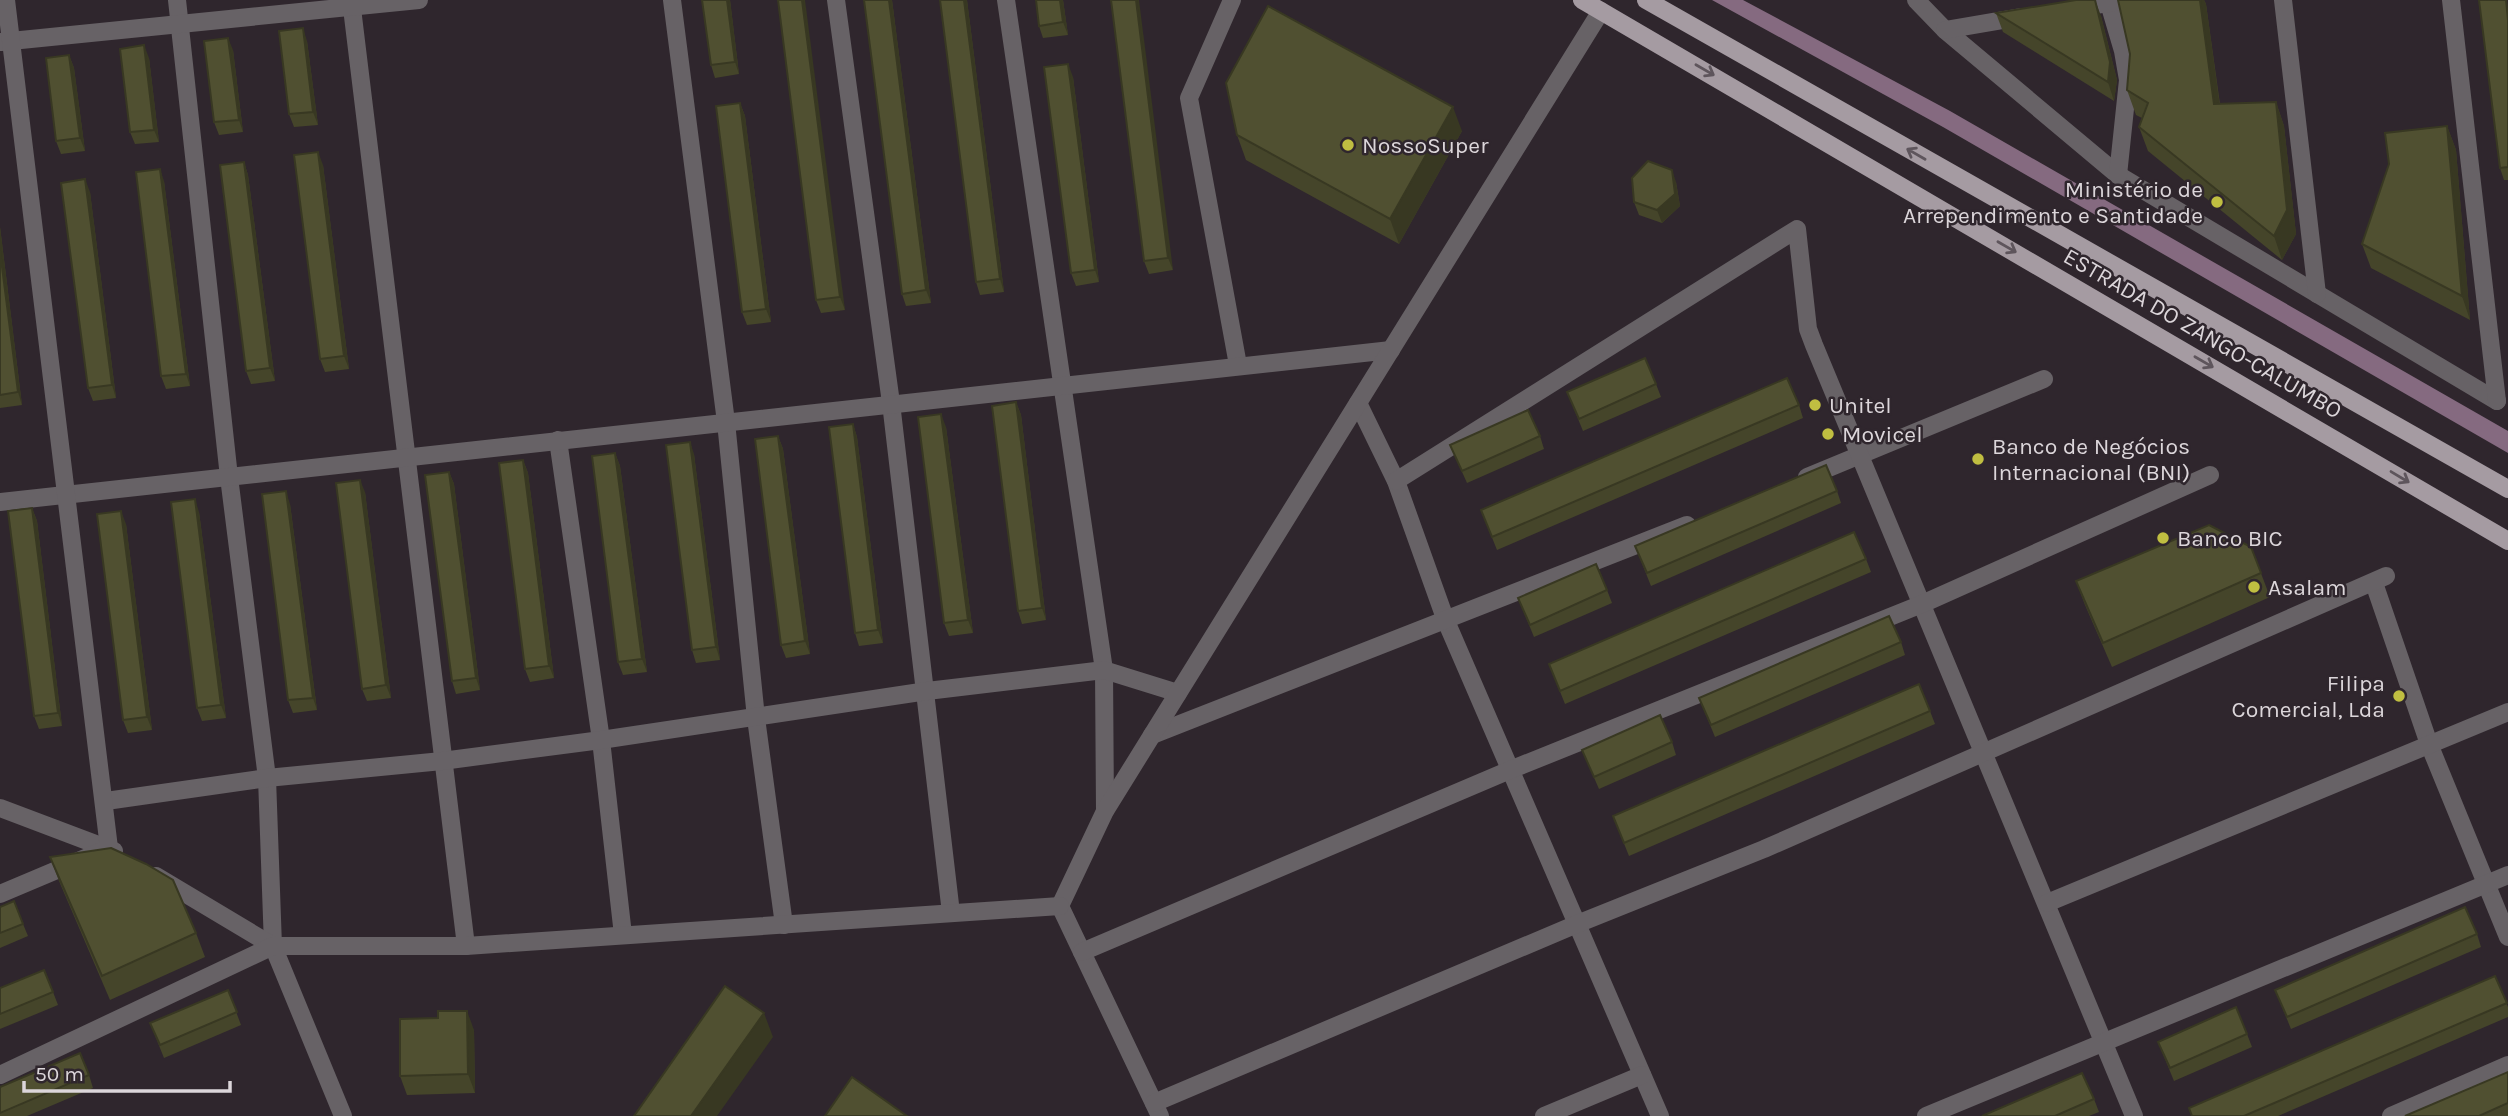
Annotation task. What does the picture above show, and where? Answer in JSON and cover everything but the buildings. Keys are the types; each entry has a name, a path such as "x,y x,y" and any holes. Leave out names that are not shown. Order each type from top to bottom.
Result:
{"main road":[{"name":"ESTRADA DO ZANGO-CALUMBO","path":"1582,0 2508,541"},
{"name":"ESTRADA DO ZANGO-CALUMBO","path":"1646,0 2508,489"}],"street":[{"path":"6,0 5,41 106,801 109,848"},
{"path":"177,0 229,477 267,778 273,946 337,1114"},
{"path":"5,41 180,24 351,3 419,0"},
{"path":"672,0 726,422 757,718 784,925"},
{"path":"836,0 891,403 927,691 951,913"},
{"path":"1006,0 1104,670 1105,811"},
{"path":"1231,0 1189,98 1238,365"},
{"path":"1916,0 1945,30 2118,175 2497,401 2501,373 2451,0"},
{"path":"1945,30 2127,0"},
{"path":"2283,0 2317,294"},
{"path":"2109,1 2128,80 2118,175"},
{"path":"351,3 404,457 466,946"},
{"path":"1060,906 1105,811 1601,11"},
{"path":"1396,481 1797,229 1808,330 2134,1116"},
{"path":"0,502 1391,350"},
{"path":"1794,482 2044,379"},
{"path":"1358,403 1396,481 1446,621 1660,1116"},
{"path":"558,440 601,740 623,935"},
{"path":"1082,952 1510,770 1922,604 2210,475"},
{"path":"1152,735 1704,518"},
{"path":"1060,906 1157,1109 1577,924 1764,849 2380,579 2429,744 2508,936"},
{"path":"106,801 267,778 442,761 757,718 927,691 1104,670 1178,693"},
{"path":"2047,903 2508,712"},
{"path":"0,808 109,848 273,946"},
{"path":"0,894 109,848"},
{"path":"1926,1116 2508,875"},
{"path":"0,1075 273,946 466,946 1060,906"},
{"path":"2391,1116 2508,1065"},
{"path":"1544,1116 1642,1075"}],"shaded area":[{"path":"1712,0 1743,0 1950,111 2508,431 2508,453 1943,127"}],"place":[{"name":"NossoSuper","path":"1348,145"},
{"name":"Ministério de Arrependimento e Santidade","path":"2217,202"},
{"name":"Unitel","path":"1815,405"},
{"name":"Movicel","path":"1828,434"},
{"name":"Banco de Negócios Internacional (BNI)","path":"1978,459"},
{"name":"Banco BIC","path":"2163,538"},
{"name":"Asalam","path":"2254,587"},
{"name":"Filipa Comercial, Lda","path":"2399,696"}]}
